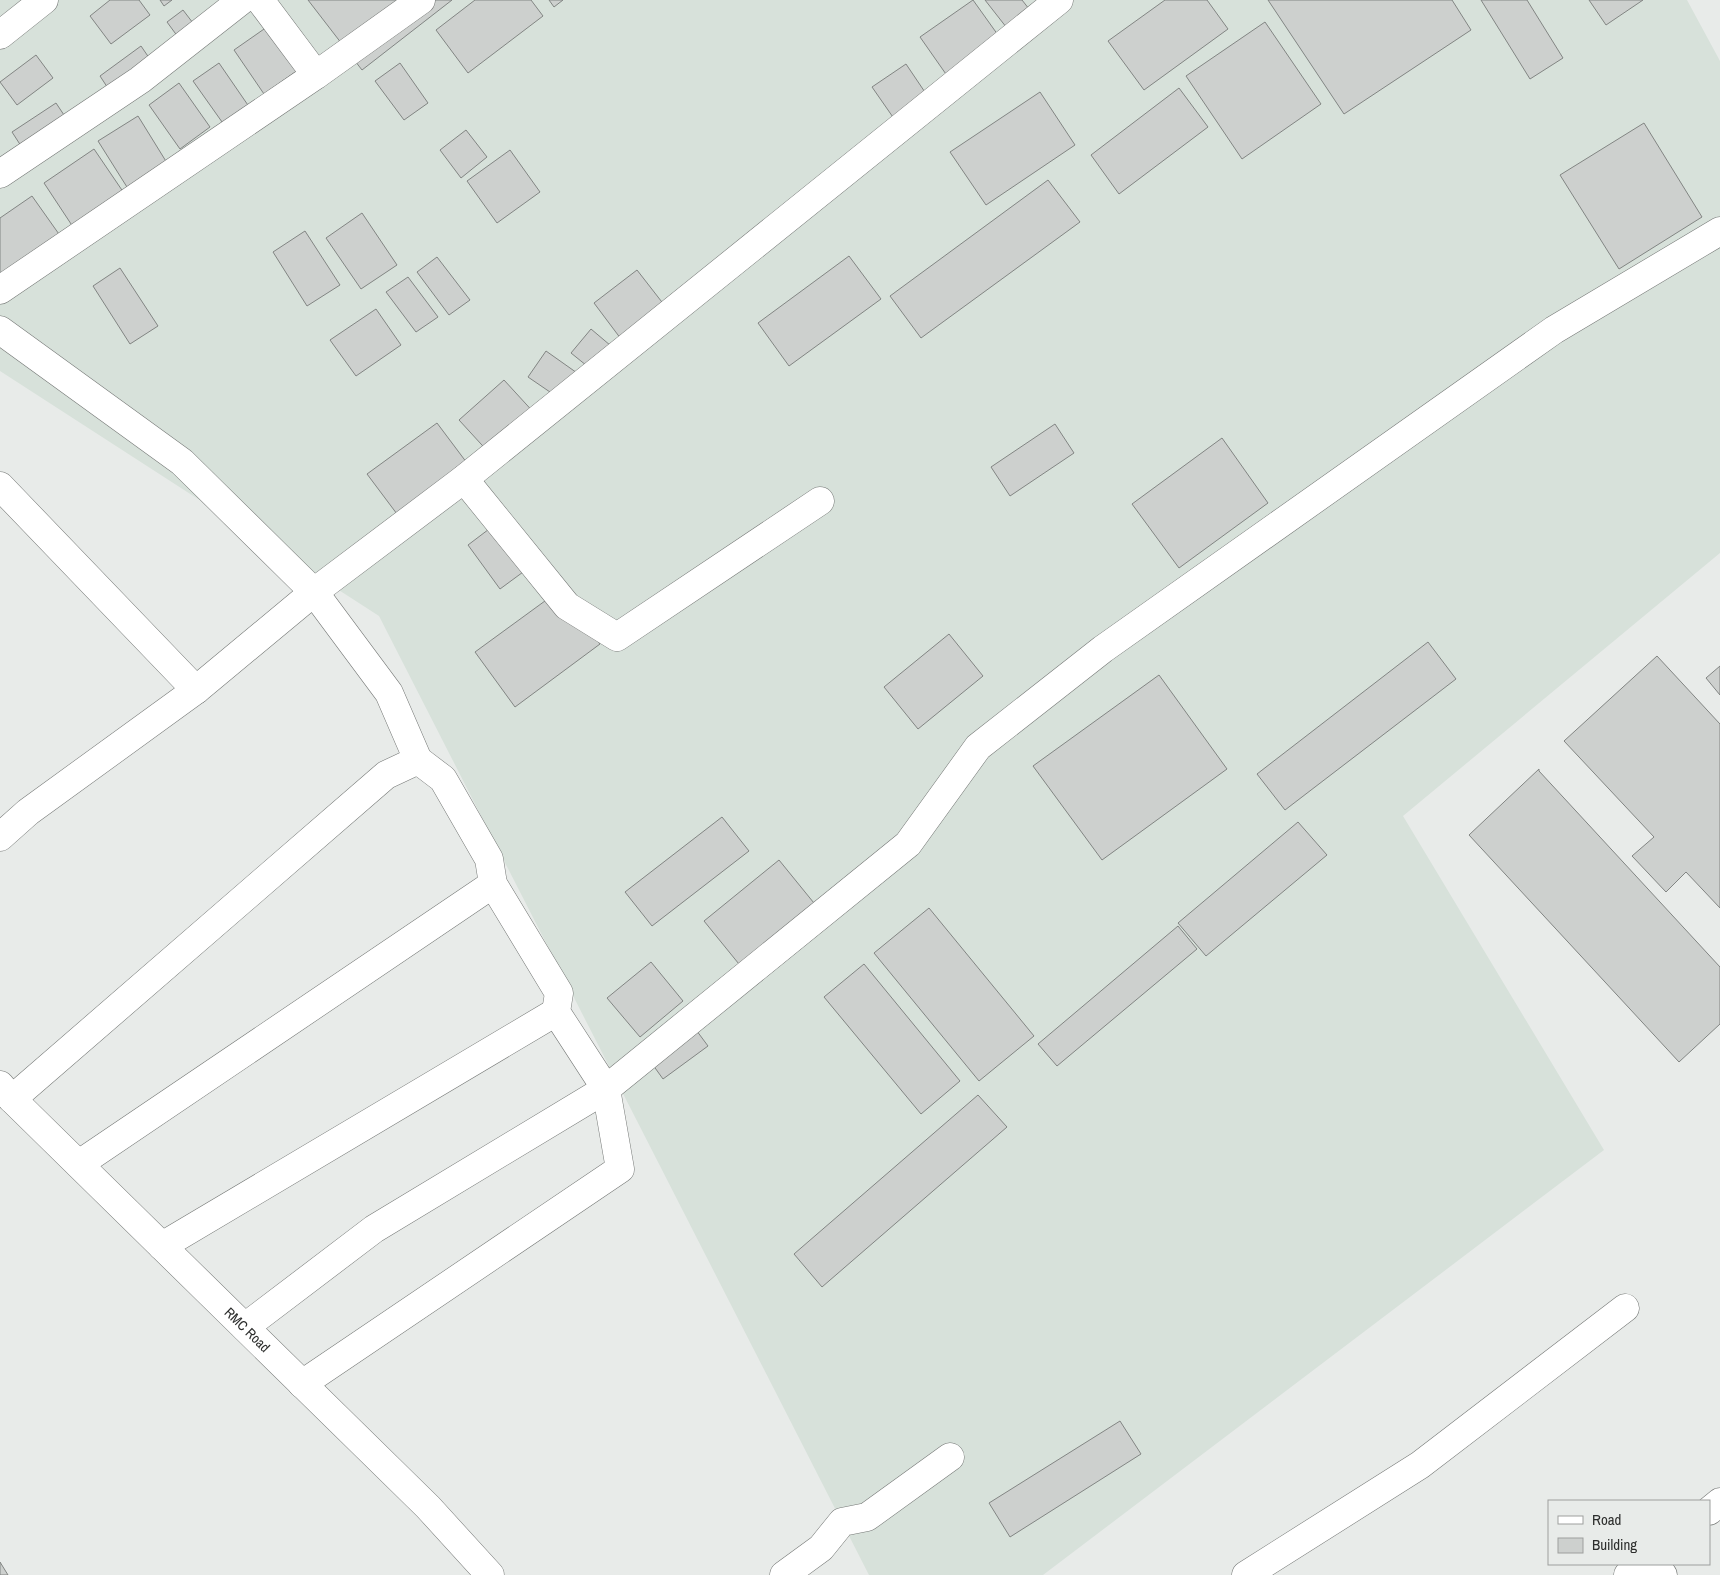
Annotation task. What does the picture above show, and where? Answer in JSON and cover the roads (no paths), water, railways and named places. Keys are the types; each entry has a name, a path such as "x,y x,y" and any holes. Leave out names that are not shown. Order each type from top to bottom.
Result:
{"street":[{"path":"0,35 44,0"},
{"path":"0,174 140,80 242,0"},
{"path":"260,0 316,75"},
{"path":"0,290 316,75 421,0"},
{"path":"0,837 28,812 196,690 314,592 464,479 1058,0"},
{"path":"244,1327 374,1229 606,1089 908,844 978,747 1103,649 1554,330 1720,231"},
{"path":"0,330 182,462 314,592 389,693 418,760 443,779 488,860 493,884 559,993 556,1012 606,1089 620,1169 302,1384"},
{"path":"464,479 568,606 616,637 820,501"},
{"path":"0,486 196,690"},
{"path":"4,1098 386,775 418,760"},
{"path":"78,1164 493,884"},
{"path":"162,1246 556,1012"},
{"name":"RMC Road","path":"4,1098 78,1164 428,1507 490,1575"},
{"name":"RMC Road","path":"4,1098 417,1518 469,1575"},
{"path":"1246,1575 1420,1465 1625,1308"},
{"path":"784,1575 821,1548 842,1522 867,1517 950,1457"},
{"path":"1710,1510 1720,1502"},
{"path":"1628,1575 1641,1565"},
{"path":"1655,1565 1663,1575"}]}
